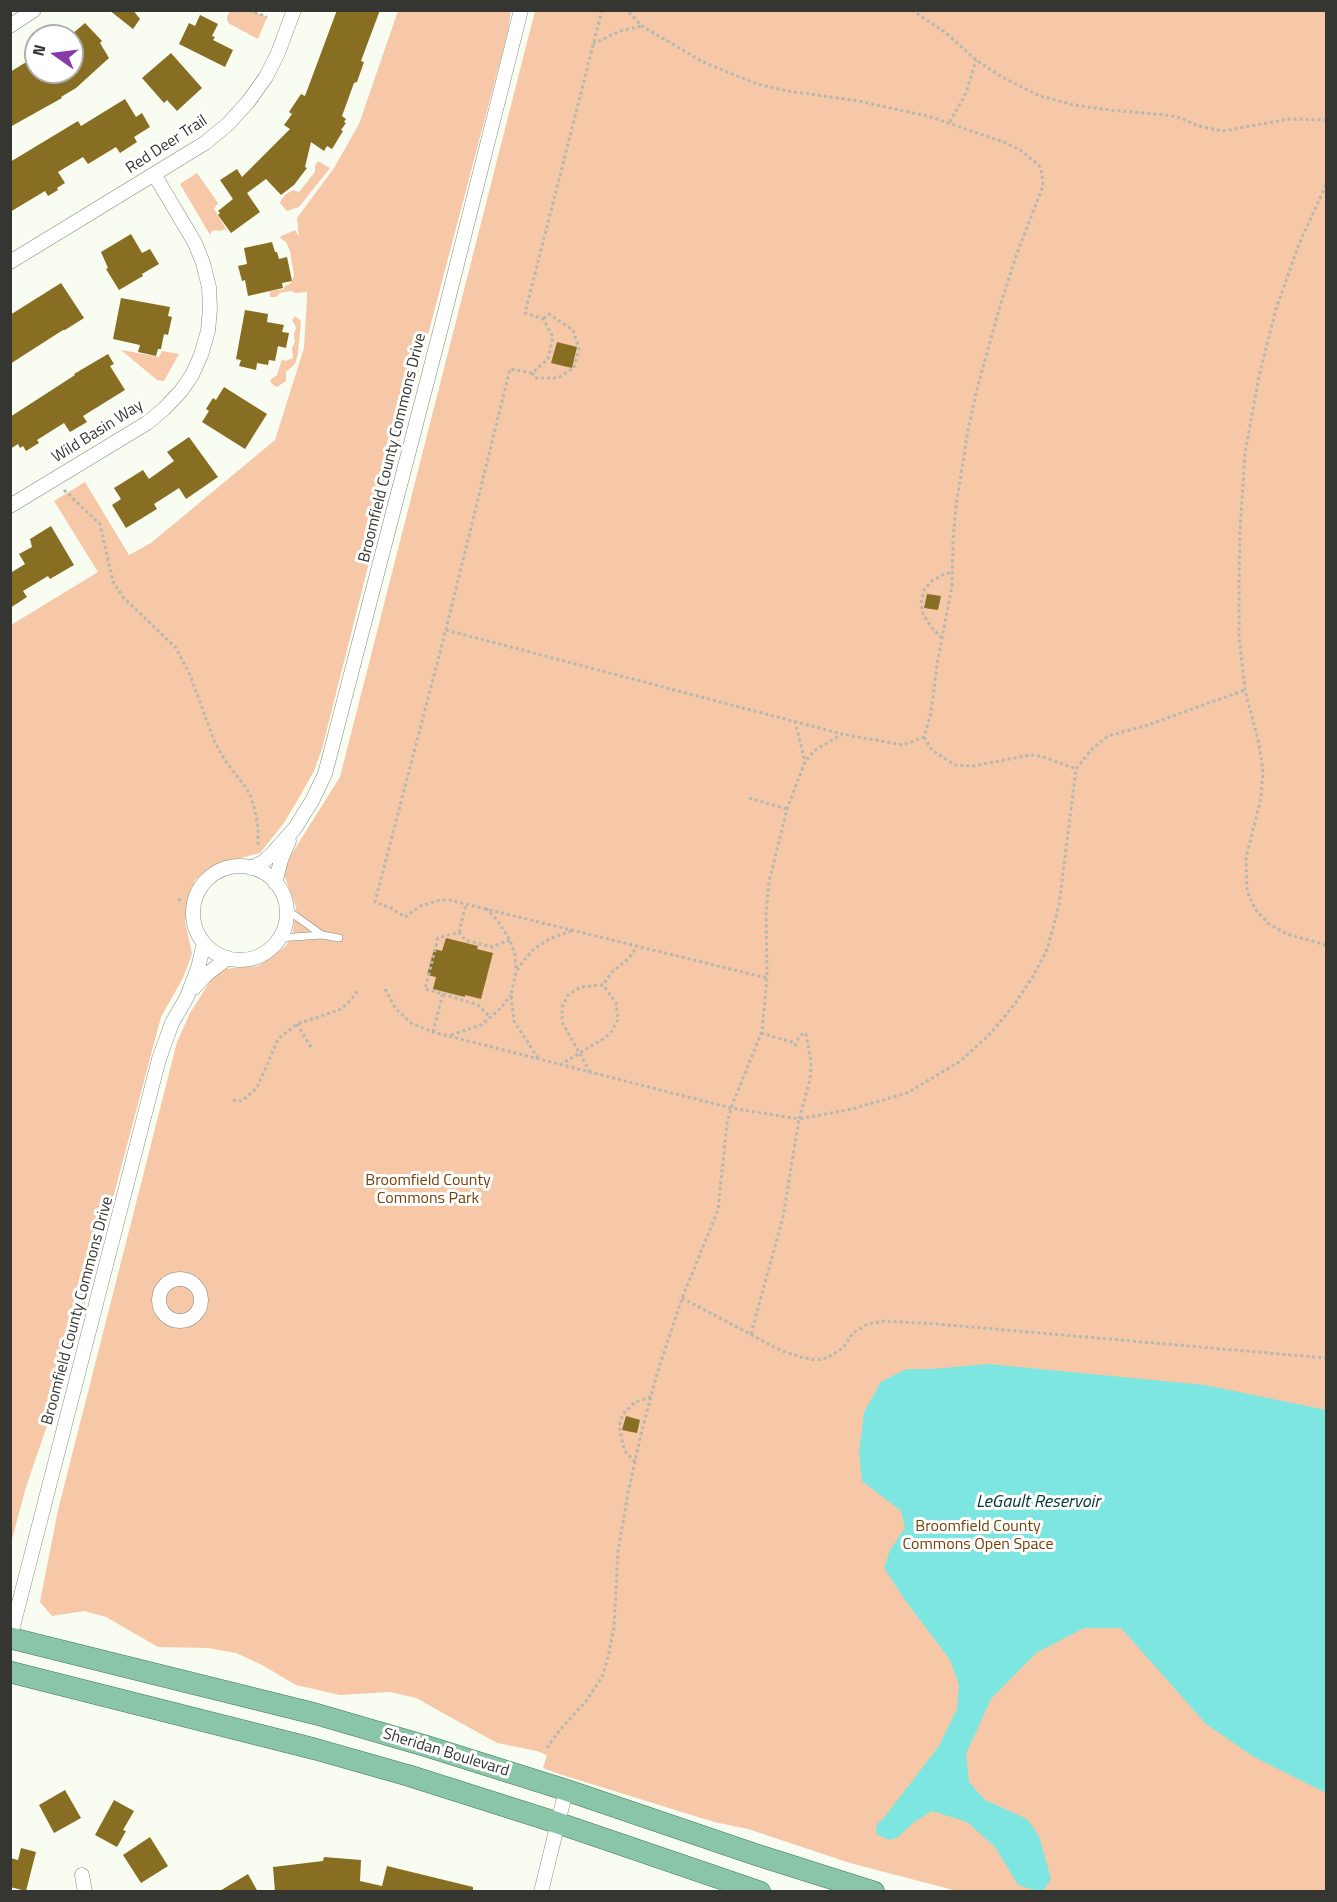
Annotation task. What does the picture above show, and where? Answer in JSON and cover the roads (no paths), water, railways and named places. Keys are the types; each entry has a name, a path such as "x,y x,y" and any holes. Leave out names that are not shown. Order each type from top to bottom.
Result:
{"main road":[{"name":"Sheridan Boulevard","path":"10,1638 316,1714 426,1746 874,1892"},
{"name":"Sheridan Boulevard","path":"10,1672 315,1749 474,1796 760,1892"}],"street":[{"path":"10,26 34,10"},
{"name":"Red Deer Trail","path":"10,262 205,143 228,124 266,77 278,53 294,10"},
{"name":"Broomfield County Commons Drive","path":"251,868 272,854 295,828 321,782 334,743 521,10"},
{"name":"Wild Basin Way","path":"10,506 147,423 164,410 186,383 201,355 208,332 210,309 209,287 203,263 195,243 154,174"},
{"path":"275,883 281,860 295,828"},
{"path":"227,868 251,868 265,874 275,883 283,896 286,909 285,925 279,938 270,949 242,960 228,958 214,952 204,943 196,930 193,912 198,893 210,878 227,868"},
{"name":"Broomfield County Commons Drive","path":"10,1638 159,1059 172,1023 187,997 204,943"},
{"name":"Broomfield County Commons Drive","path":"187,997 207,974 228,958"},
{"path":"541,1892 566,1790"},
{"path":"82,1875 85,1892"}],"lane":[{"path":"286,909 322,935"},
{"path":"279,938 322,935 339,938"}],"water":[{"name":"LeGault Reservoir","path":"988,1364 1205,1385 1326,1410 1326,1793 1254,1757 1206,1724 1121,1628 1084,1628 1036,1653 991,1699 966,1754 969,1782 985,1800 1027,1819 1039,1836 1051,1879 1043,1891 1018,1885 995,1847 967,1822 932,1811 913,1823 897,1838 889,1840 876,1834 877,1824 939,1746 957,1709 959,1685 950,1660 884,1568 890,1550 905,1528 901,1511 862,1481 859,1453 864,1412 881,1382 906,1369"}],"park label":[{"name":"Broomfield County Commons Park","path":"428,1190"},
{"name":"Broomfield County Commons Open Space","path":"978,1536"}]}
